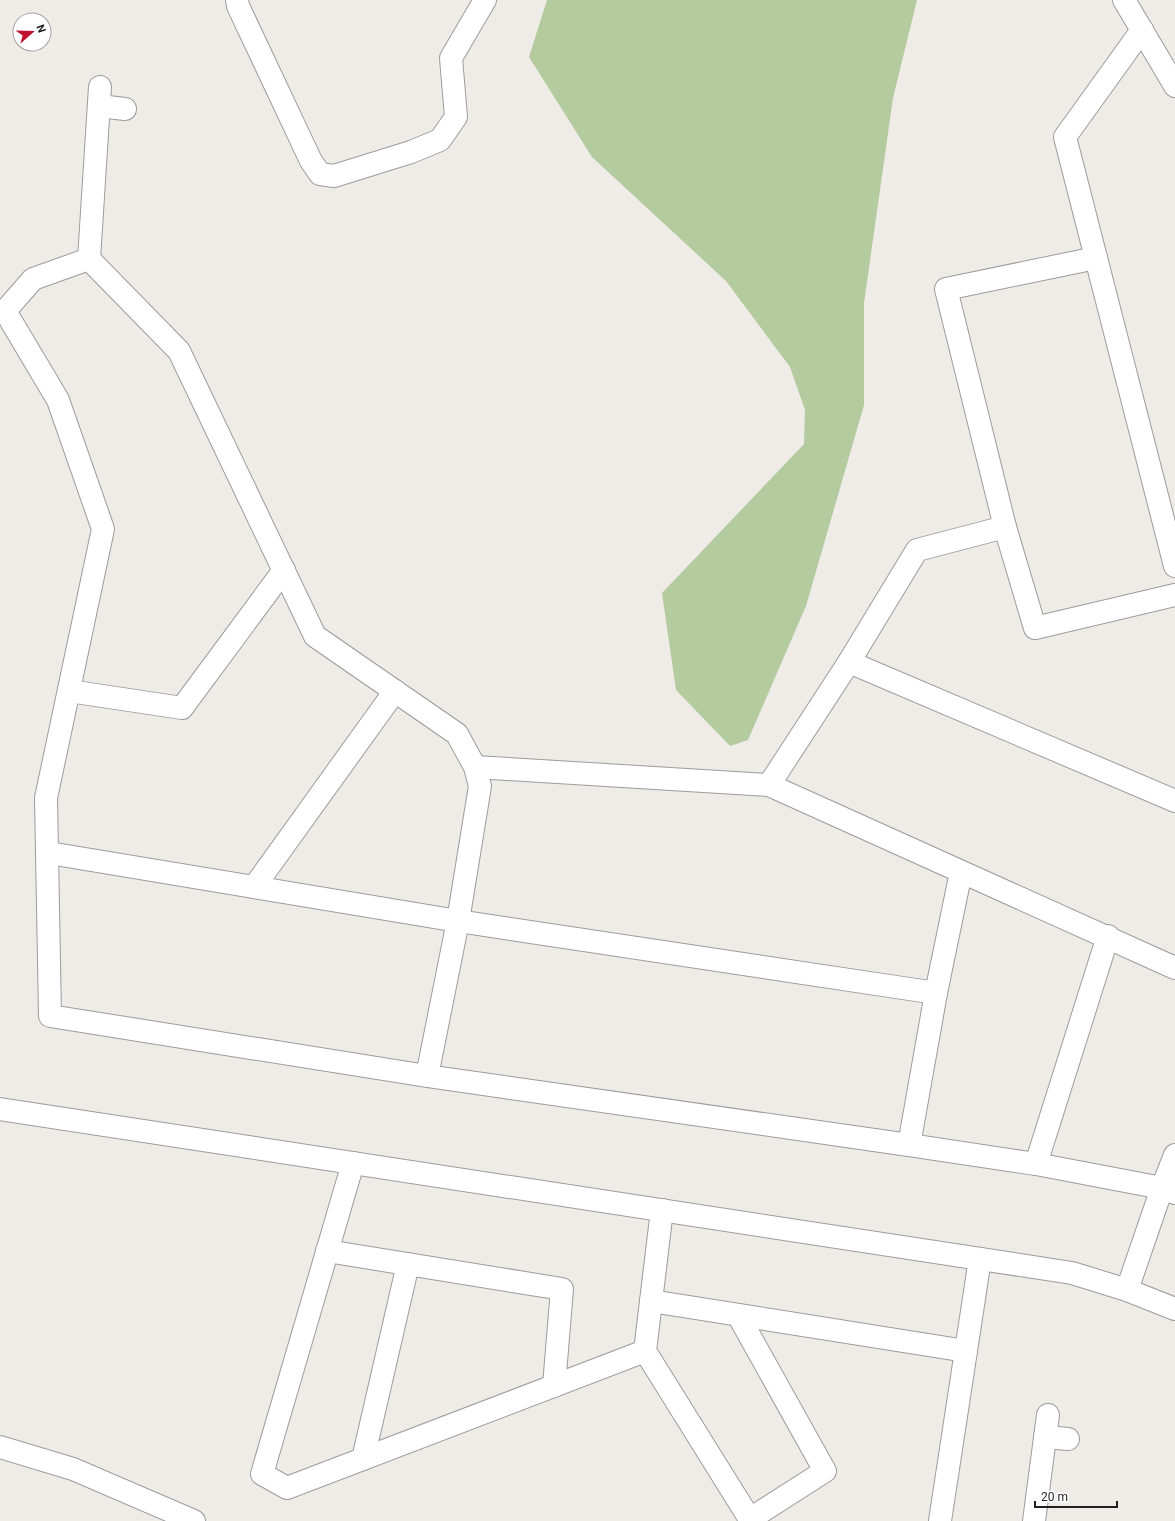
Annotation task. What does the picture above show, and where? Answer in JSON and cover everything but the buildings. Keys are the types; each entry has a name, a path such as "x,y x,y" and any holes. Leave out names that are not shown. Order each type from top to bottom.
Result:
{"street":[{"path":"237,0 238,6 311,161 320,174 334,176 411,152 440,140 456,117 451,58 485,0"},
{"path":"1124,0 1175,86"},
{"path":"1142,30 1065,137 1175,566"},
{"path":"125,109 100,97 89,259 180,351 315,636 457,734 475,767 480,786 458,921 427,1076"},
{"path":"1096,258 946,289 1005,527 1035,628 1175,596"},
{"path":"89,259 33,279 5,311 58,400 103,529 46,798 49,853 50,1016 427,1076 1036,1164 1168,1190"},
{"path":"769,785 849,662 917,550 1005,527"},
{"path":"69,691 182,708 284,570"},
{"path":"849,662 1175,802"},
{"path":"254,887 395,691"},
{"path":"475,767 769,785 961,872 1108,936 1175,968"},
{"path":"49,853 458,921 936,993"},
{"path":"909,1145 936,993 961,872"},
{"path":"1036,1164 1108,936"},
{"path":"0,1109 1072,1273 1128,1290 1175,1309"},
{"path":"1128,1290 1168,1190 1175,1155"},
{"path":"353,1163 262,1474 287,1488 645,1351"},
{"path":"662,1210 645,1351 750,1520 825,1470 738,1315"},
{"path":"327,1251 562,1289 554,1386"},
{"path":"940,1521 980,1259"},
{"path":"363,1459 408,1264"},
{"path":"651,1301 966,1351"},
{"path":"1034,1521 1048,1415"},
{"path":"1045,1437 1068,1439"},
{"path":"0,1447 73,1469 194,1521"}],"green space":[{"path":"547,0 917,0 893,98 864,303 864,405 806,606 748,740 730,746 676,690 662,593 804,444 805,410 790,367 726,281 592,157 529,57"}]}
